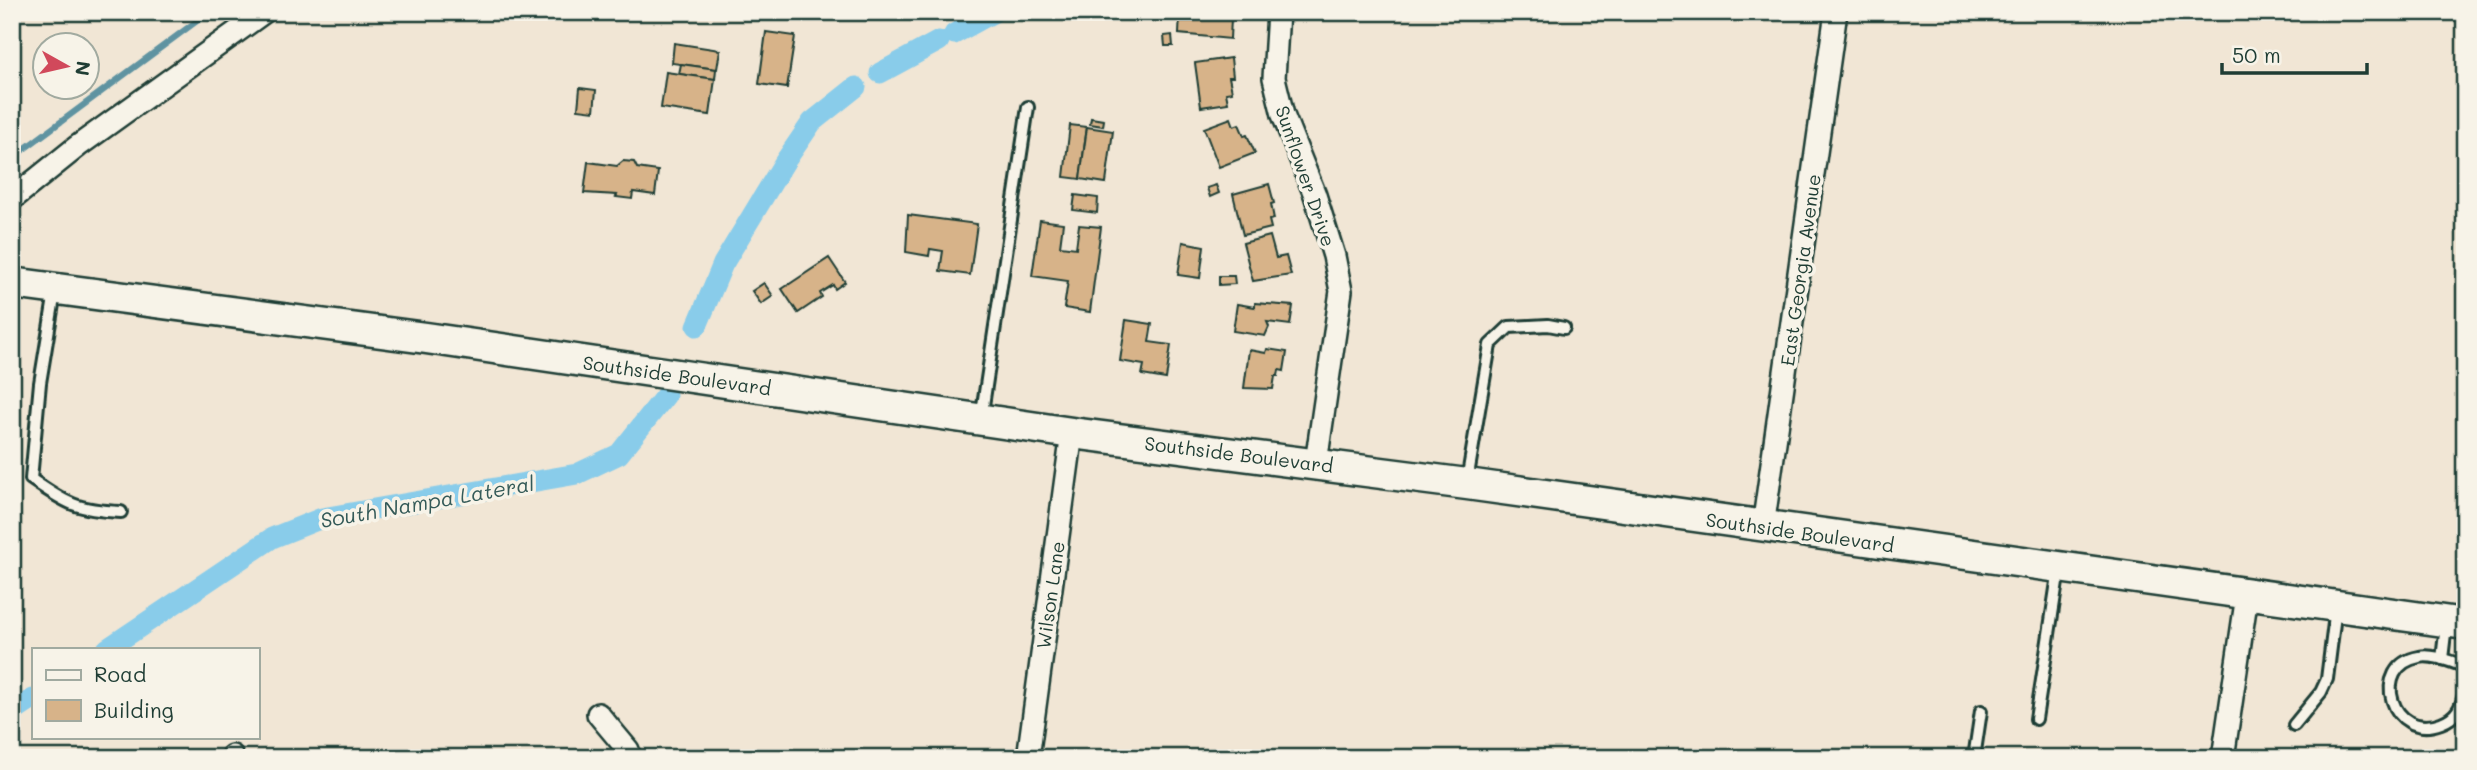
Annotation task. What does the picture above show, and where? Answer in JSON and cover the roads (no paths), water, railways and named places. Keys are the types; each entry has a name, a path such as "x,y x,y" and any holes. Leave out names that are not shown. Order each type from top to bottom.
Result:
{"main road":[{"name":"Southside Boulevard","path":"12,283 426,338 1072,433 1316,463 2456,623"}],"street":[{"path":"12,198 78,146 264,12"},
{"name":"Sunflower Drive","path":"1278,12 1274,78 1283,115 1319,207 1340,291 1316,463"},
{"name":"East Georgia Avenue","path":"1763,527 1836,12"},
{"name":"Wilson Lane","path":"1028,758 1072,433"},
{"path":"2223,758 2247,595"},
{"path":"598,715 628,750 630,758"}],"lane":[{"path":"981,419 1028,107"},
{"path":"55,289 40,383 31,479 62,501 87,510 121,512"},
{"path":"1467,484 1490,345 1509,327 1548,325 1564,328"},
{"path":"2036,719 2059,569"},
{"path":"2294,725 2321,692 2327,679 2336,607"},
{"path":"2442,659 2456,623"},
{"path":"2465,671 2461,665 2442,659 2418,657 2403,664 2393,676 2389,698 2395,711 2413,724 2431,727 2451,719 2460,710 2465,691"},
{"path":"1974,758 1981,711"}],"waterway":[{"path":"12,158 209,12"},
{"name":"South Nampa Lateral","path":"954,34 994,12"},
{"name":"South Nampa Lateral","path":"880,73 939,41"},
{"name":"South Nampa Lateral","path":"697,326 723,264 784,163 812,122 856,87"},
{"name":"South Nampa Lateral","path":"108,648 272,538 322,518 577,474 619,454 666,395"},
{"name":"South Nampa Lateral","path":"12,713 32,700"}]}
